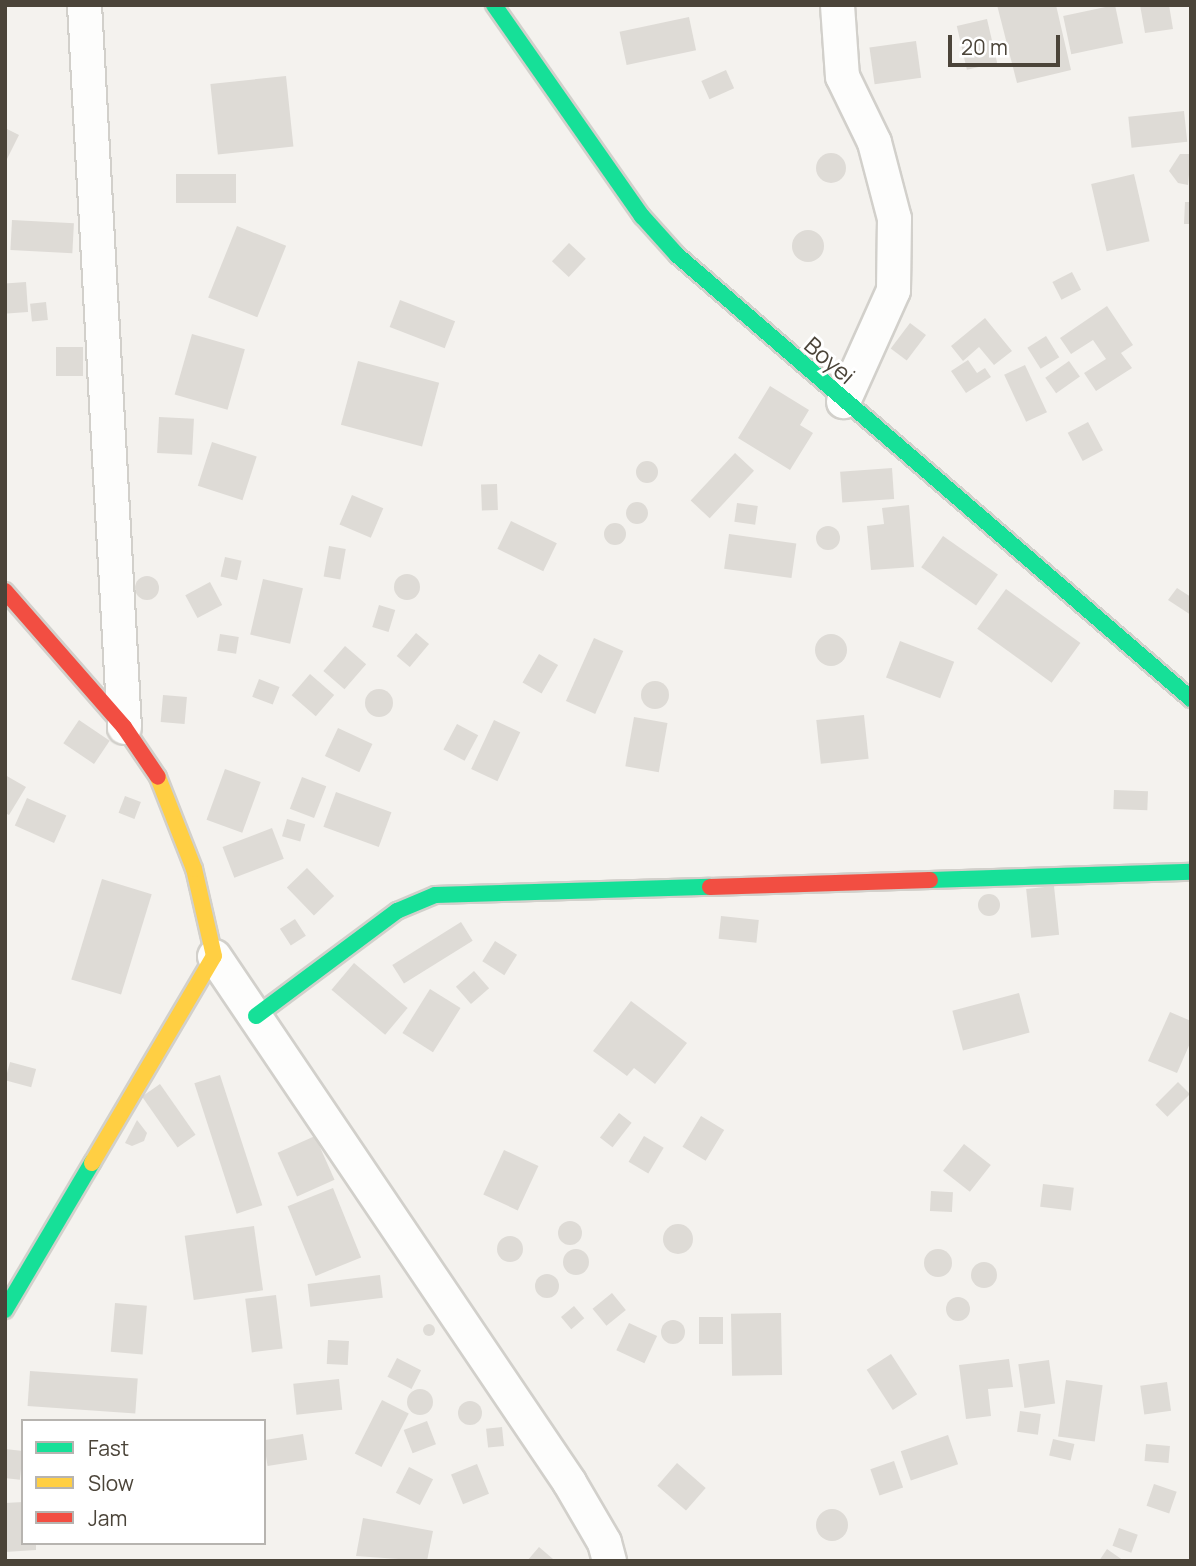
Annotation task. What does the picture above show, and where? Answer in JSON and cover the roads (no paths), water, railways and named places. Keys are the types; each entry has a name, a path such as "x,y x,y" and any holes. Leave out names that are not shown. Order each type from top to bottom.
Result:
{"street":[{"path":"84,5 124,727"},
{"name":"Boyei","path":"494,5 642,216 722,296 1191,699"},
{"path":"837,5 842,76 874,142 894,218 893,290 843,401"},
{"path":"5,591 124,727 163,784 194,869 214,956 569,1482 604,1542 608,1561"},
{"path":"256,1016 397,911 435,895 1191,872"},
{"path":"5,1310 214,956"}]}
